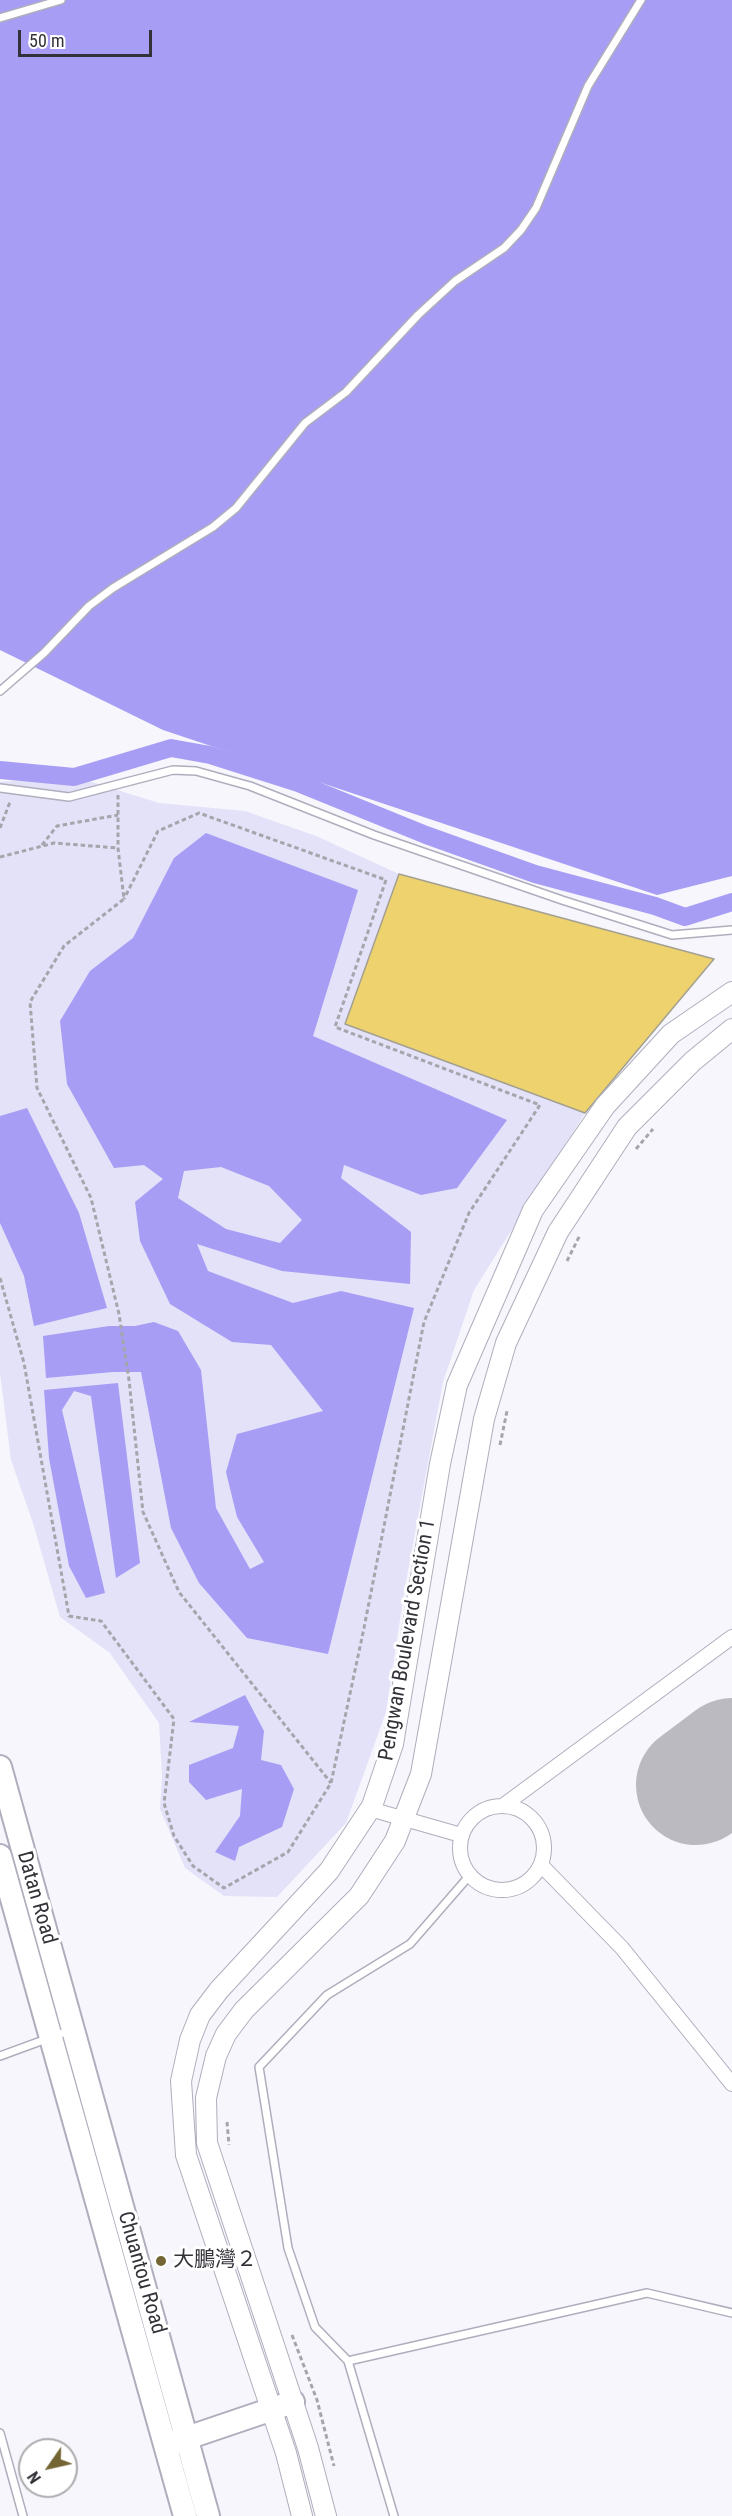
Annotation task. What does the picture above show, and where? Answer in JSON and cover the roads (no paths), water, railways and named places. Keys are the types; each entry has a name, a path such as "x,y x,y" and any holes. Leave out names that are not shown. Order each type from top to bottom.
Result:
{"main road":[{"name":"Datan Road","path":"0,1767 62,2033"},
{"name":"Datan Road","path":"0,1856 62,2033"},
{"name":"Chuantou Road","path":"62,2033 176,2441 208,2516"},
{"path":"176,2441 292,2402"},
{"name":"Chuantou Road","path":"176,2441 185,2516"}],"street":[{"name":"Pengwan Boulevard Section 1","path":"302,2516 271,2409 186,2155 181,2081 190,2040 200,2015 219,1989 329,1871 370,1809 393,1744 440,1464 457,1385 533,1210 605,1106 619,1090 671,1034 732,992"},
{"name":"Pengwan Boulevard Section 1","path":"326,2516 292,2402 207,2143 206,2098 216,2056 226,2034 244,2010 359,1896 395,1841 421,1774 484,1419 506,1343 558,1232 627,1128 693,1061 732,1029"},
{"path":"504,1805 732,1637"},
{"path":"504,1805 517,1808 529,1815 538,1826 543,1838 544,1852 541,1865 533,1877 522,1885 508,1890 487,1887 470,1875 462,1863 459,1849 461,1835 468,1822 477,1813 490,1807 504,1805"},
{"path":"370,1809 461,1835"},
{"path":"541,1865 622,1948 732,2084"}],"lane":[{"path":"0,18 61,0"},
{"path":"0,690 44,653 89,606 113,588 213,527 236,508 305,423 346,392 418,315 455,281 504,248 521,230 536,208 588,86 641,0"},
{"path":"0,788 69,797 173,770 196,771 250,786 374,835 562,900 672,935 732,930"},
{"path":"393,2516 348,2361 315,2327 288,2248 259,2067 327,1995 410,1944 470,1875"},
{"path":"0,2056 62,2033"},
{"path":"348,2361 647,2294 732,2313"},
{"path":"0,2433 23,2516"}],"waterway":[{"path":"0,770 74,777 171,748 210,755 298,783 426,835 535,874 655,906 685,917 732,902"}],"place":[{"name":"大鵬灣２","path":"161,2261"}]}
